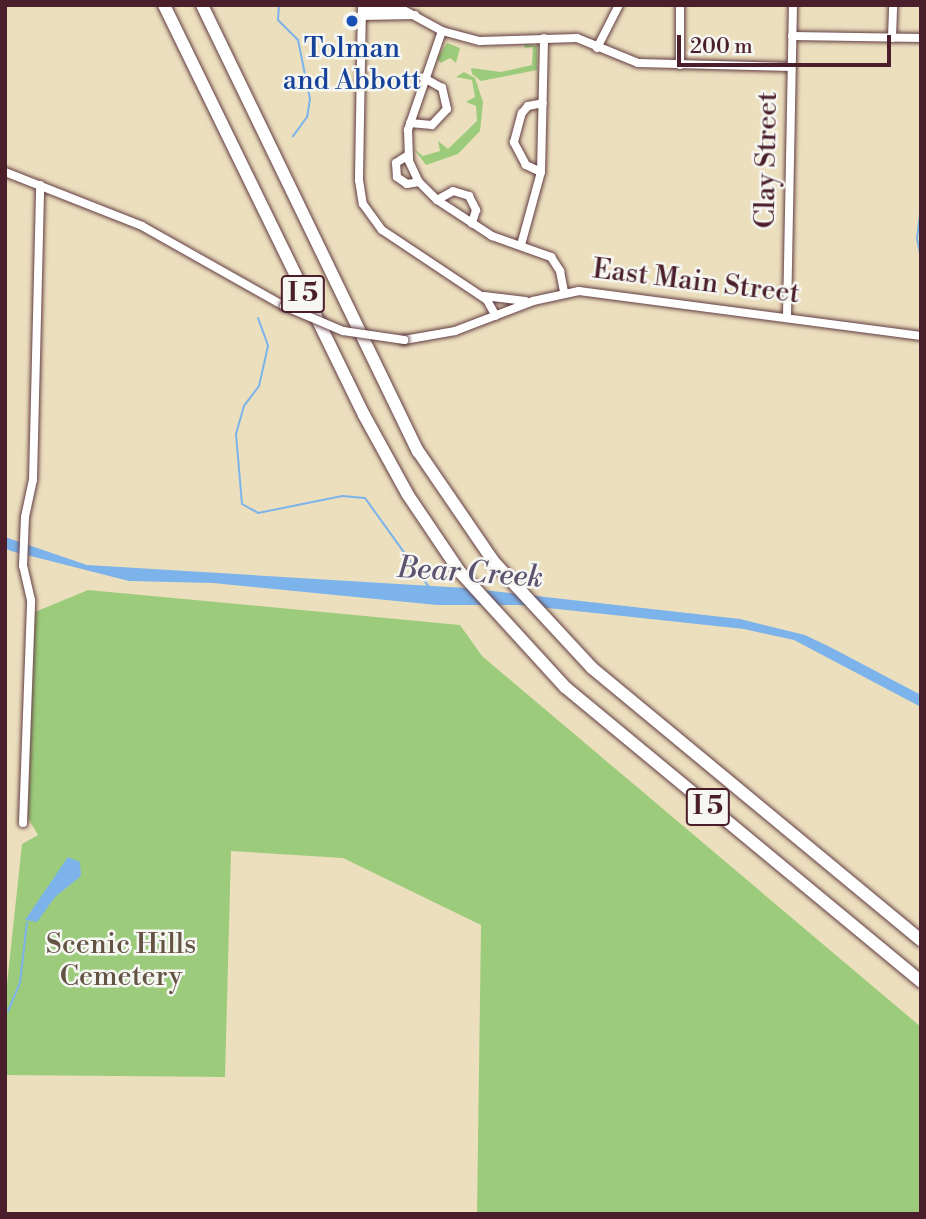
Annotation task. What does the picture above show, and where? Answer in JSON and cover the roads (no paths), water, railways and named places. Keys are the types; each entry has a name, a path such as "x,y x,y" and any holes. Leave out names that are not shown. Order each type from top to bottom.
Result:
{"highway":[{"name":"I 5","path":"164,5 364,415 414,505 460,572 503,624 613,728 921,981"},
{"name":"I 5","path":"202,5 418,451 494,562 555,631 647,715 921,940"}],"street":[{"path":"597,48 618,5"},
{"path":"680,65 681,5"},
{"name":"Clay Street","path":"787,316 793,5"},
{"path":"892,38 893,5"},
{"path":"496,316 492,304 382,230 363,204 359,180 362,10 400,8 442,31 480,41 577,38 638,63 792,67"},
{"path":"442,31 410,123 407,156 419,181 437,200 472,223 551,257 560,271 565,292"},
{"path":"792,36 921,38"},
{"path":"521,245 541,172 544,38"},
{"path":"410,123 432,125 447,109 442,88 424,78"},
{"path":"541,172 526,165 514,142 522,113 528,106 543,103"},
{"path":"407,156 396,163 397,177 407,184 419,181"},
{"name":"East Main Street","path":"5,172 142,226 284,306 343,331 404,340 446,334 533,301 565,292 591,291 921,336"},
{"path":"23,823 31,600 23,557 24,532 33,481 40,186"},
{"path":"437,200 453,191 469,195 476,210 472,223"},
{"path":"478,294 533,301"}],"water":[{"path":"5,537 87,565 465,588 740,619 805,635 832,648 921,695 921,707 794,640 744,629 520,605 437,605 213,583 129,581 11,551 5,548"},
{"path":"68,857 80,862 81,876 55,897 37,922 25,920"}],"waterway":[{"path":"279,5 278,20 298,40 310,99 307,117 293,136"},
{"path":"921,206 917,238 921,259"},
{"name":"Bear Creek","path":"258,318 268,346 259,386 244,406 236,434 242,504 258,513 342,496 365,498 429,587"},
{"path":"8,1011 20,983 27,922"}],"place":[{"name":"Tolman and Abbott","path":"352,21"}],"park label":[{"name":"Scenic Hills Cemetery","path":"121,961"}]}
